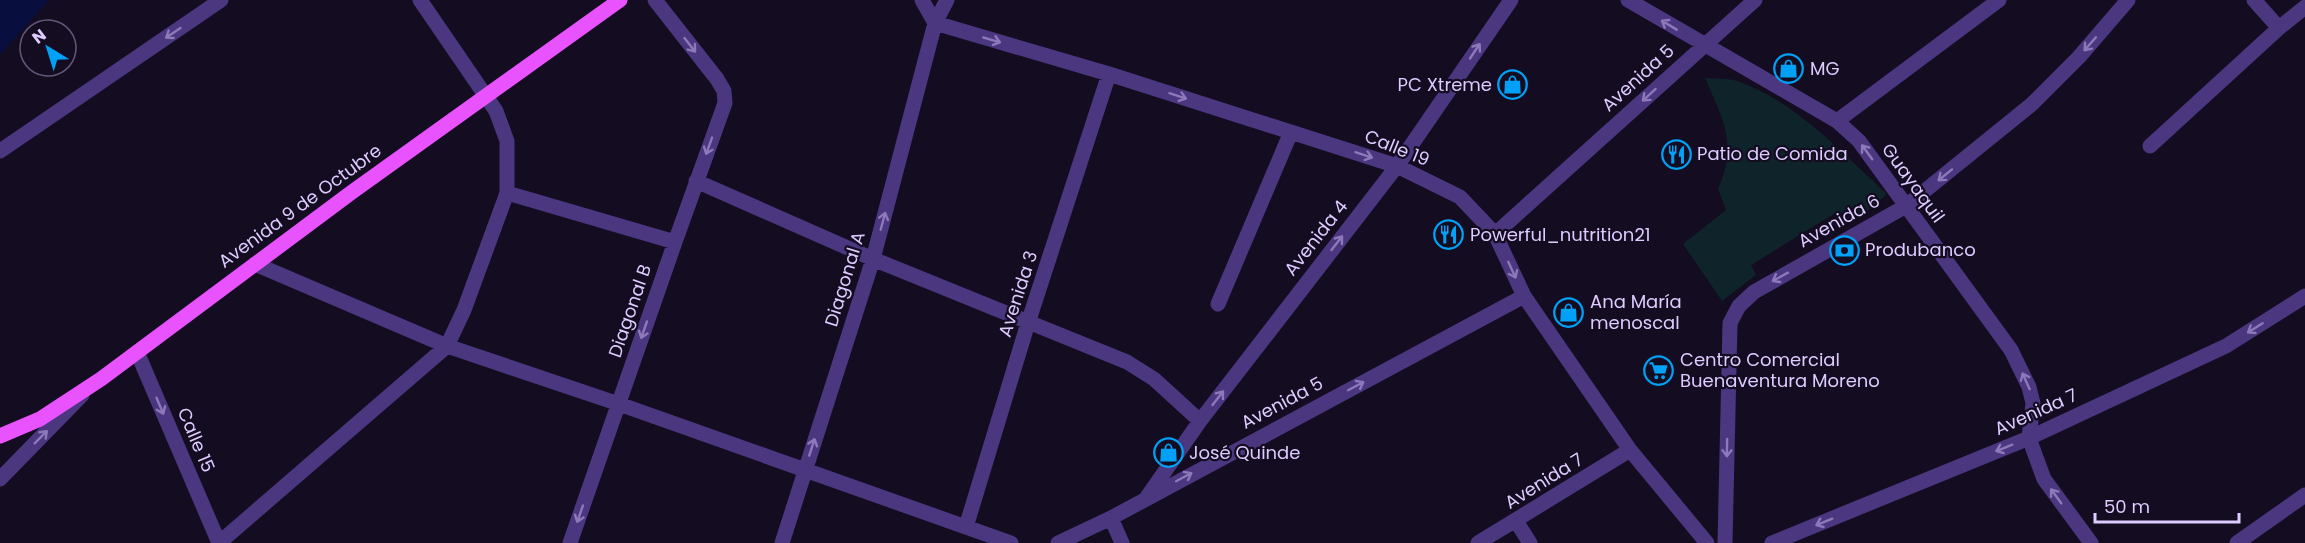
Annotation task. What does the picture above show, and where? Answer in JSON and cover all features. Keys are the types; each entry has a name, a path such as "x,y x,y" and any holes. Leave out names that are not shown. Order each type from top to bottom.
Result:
{"main road":[{"name":"Avenida 9 de Octubre","path":"0,436 40,419 94,384 486,95 620,0"}],"street":[{"path":"0,151 221,0"},
{"path":"219,543 447,346 465,310 507,193 507,141 496,111 420,0"},
{"name":"Diagonal B","path":"570,543 725,103 724,91 717,79 655,0"},
{"path":"922,0 935,23"},
{"path":"935,23 947,0"},
{"name":"Avenida 4","path":"1147,497 1200,421 1397,166 1511,0"},
{"name":"Guayaquil","path":"1628,0 1837,121 1859,141 2011,350 2029,387 2033,403 2030,438 2043,479 2091,543"},
{"name":"Avenida 5","path":"1495,234 1755,0"},
{"path":"1837,121 1999,0"},
{"name":"Avenida 6","path":"1725,543 1730,323 1739,306 1754,292 1906,206 2032,104 2079,57 2128,0"},
{"path":"2254,0 2279,28"},
{"path":"2150,146 2305,7"},
{"name":"Calle 19","path":"935,23 1109,74 1397,166 1460,197 1495,234 1524,296 1630,450 1707,543"},
{"name":"Diagonal A","path":"782,543 873,259 935,23"},
{"name":"Avenida 3","path":"966,526 1028,323 1109,74"},
{"path":"1218,304 1291,132"},
{"path":"696,181 873,259 1127,362 1154,379 1200,421"},
{"path":"507,193 675,242"},
{"path":"255,264 447,346 619,404 1011,543"},
{"name":"Avenida 5","path":"1058,543 1111,518 1524,296"},
{"name":"Avenida 7","path":"1772,543 1801,538 2030,438 2226,346 2305,296"},
{"name":"Calle 15","path":"137,352 219,543"},
{"path":"0,479 94,384"},
{"name":"Avenida 7","path":"1478,543 1630,450"},
{"path":"2237,543 2305,495"},
{"path":"1111,518 1122,543"},
{"path":"1516,521 1530,543"}],"shaded area":[{"path":"0,0 49,0 33,18 18,18 18,35 0,55"},
{"path":"1705,78 1737,81 1778,101 1817,130 1887,194 1858,219 1837,212 1751,265 1756,275 1722,301 1683,244 1726,210 1718,189 1727,158 1726,132"}],"place":[{"name":"MG","path":"1789,69"},
{"name":"PC Xtreme","path":"1513,85"},
{"name":"Patio de Comida","path":"1676,154"},
{"name":"Powerful_nutrition21","path":"1449,235"},
{"name":"Produbanco","path":"1844,250"},
{"name":"Ana María menoscal","path":"1569,312"},
{"name":"Centro Comercial Buenaventura Moreno","path":"1659,370"},
{"name":"José Quinde","path":"1168,453"}]}
